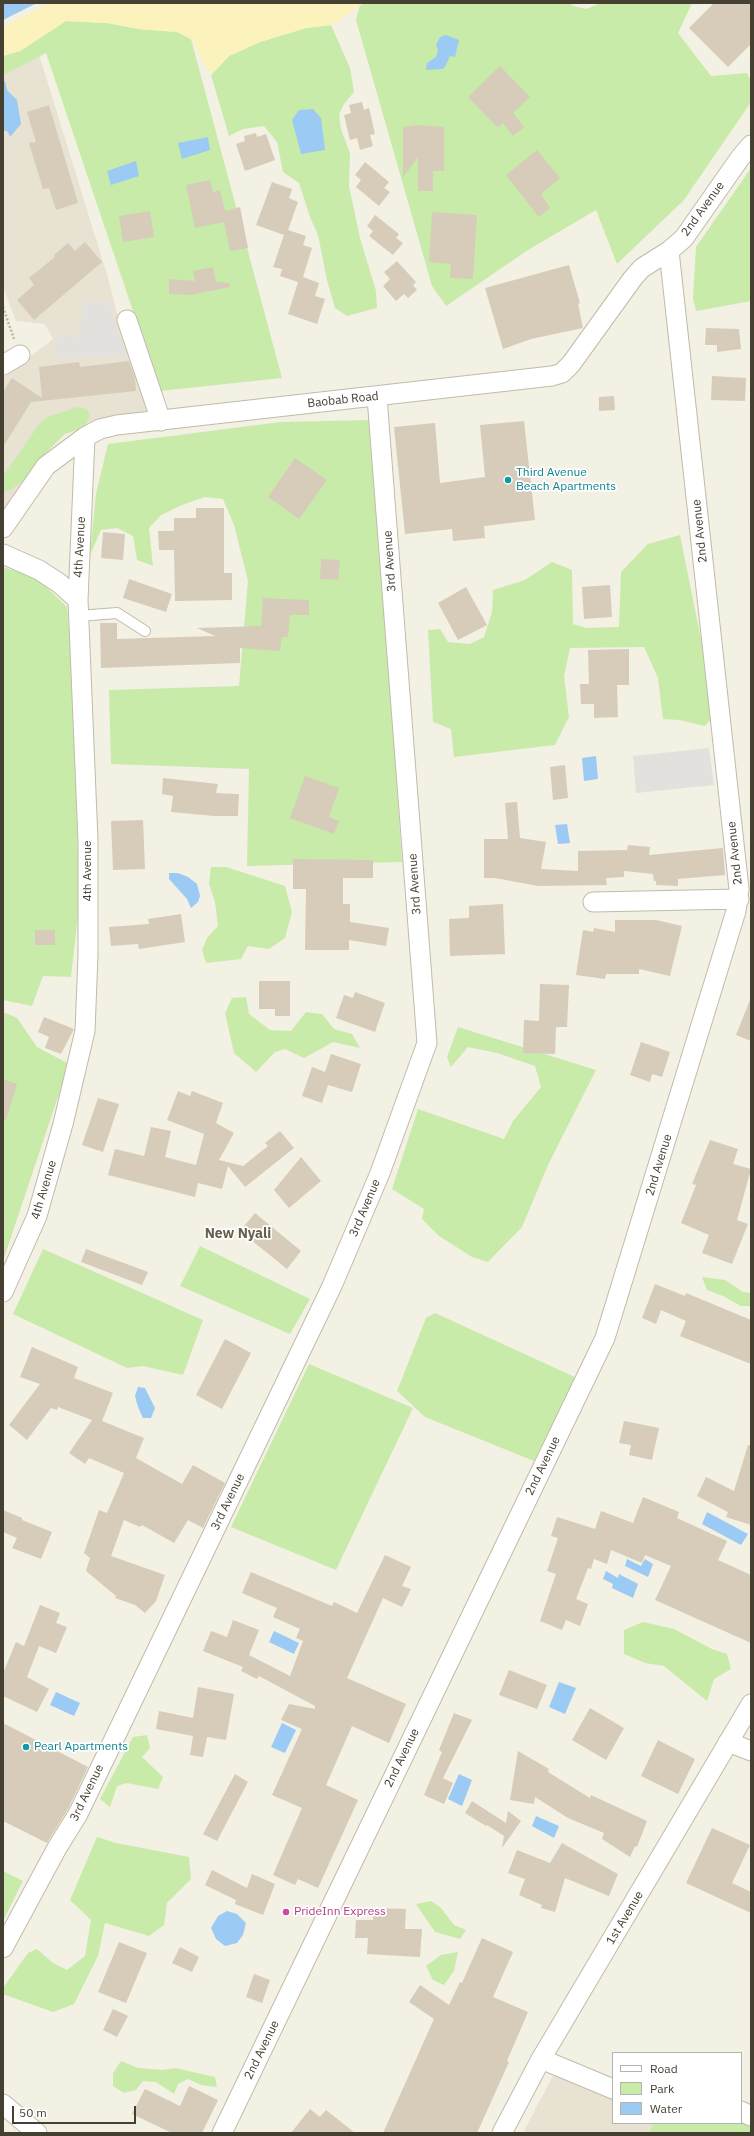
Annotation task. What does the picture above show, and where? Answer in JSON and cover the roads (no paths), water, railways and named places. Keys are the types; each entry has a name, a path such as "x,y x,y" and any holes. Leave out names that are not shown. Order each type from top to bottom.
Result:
{"street":[{"name":"2nd Avenue","path":"222,2133 605,1338 739,900 669,251 684,238 740,158 751,145"},
{"name":"Baobab Road","path":"3,528 46,466 85,437 100,429 117,425 377,397 552,376 562,373 572,364 633,278 642,268 669,251"},
{"path":"128,320 161,421"},
{"path":"3,365 20,355"},
{"name":"3rd Avenue","path":"3,1948 57,1848 78,1814 332,1286 380,1173 426,1043 377,397"},
{"name":"4th Avenue","path":"3,1292 37,1216 64,1124 85,1031 88,955 88,840 78,608 85,437"},
{"path":"3,554 38,570 59,584 78,608"},
{"path":"593,902 739,900"},
{"name":"1st Avenue","path":"502,2133 541,2060 751,1704"},
{"path":"728,1742 751,1751"},
{"path":"541,2060 612,2089"},
{"path":"3,2104 36,2133"},
{"path":"742,2112 751,2116"}],"lane":[{"path":"78,608 117,613 145,631"}],"water":[{"path":"3,3 37,3 3,20"},
{"path":"446,35 459,40 455,57 450,56 445,67 442,69 426,70 427,63 436,57 438,50 436,45 440,37"},
{"path":"5,81 7,90 17,100 21,124 10,137 8,132 3,130 3,82"},
{"path":"313,109 321,118 325,150 301,154 292,120 299,110"},
{"path":"208,137 210,150 182,159 178,143"},
{"path":"136,161 139,176 111,185 107,171"},
{"path":"596,756 598,779 584,781 582,758"},
{"path":"567,824 570,843 558,844 555,825"},
{"path":"169,873 178,873 188,877 197,884 200,896 198,902 191,908 187,899 169,879"},
{"path":"138,1387 145,1388 155,1408 151,1418 143,1418 138,1407 135,1396"},
{"path":"707,1512 748,1534 741,1545 702,1524"},
{"path":"627,1559 641,1566 645,1559 653,1564 648,1577 625,1566"},
{"path":"606,1571 618,1578 619,1574 638,1584 633,1598 612,1588 613,1584 603,1579"},
{"path":"274,1631 299,1643 294,1654 269,1642"},
{"path":"559,1682 576,1688 565,1714 549,1707"},
{"path":"56,1692 80,1703 74,1716 50,1705"},
{"path":"282,1723 296,1730 285,1753 271,1747"},
{"path":"459,1774 472,1780 462,1806 448,1799"},
{"path":"536,1816 559,1826 554,1838 532,1826"},
{"path":"227,1911 237,1914 246,1923 243,1935 237,1943 225,1946 216,1939 211,1928 218,1916"}],"place":[{"name":"Third Avenue Beach Apartments","path":"508,480"},
{"name":"Pearl Apartments","path":"26,1747"},
{"name":"PrideInn Express","path":"286,1912"}],"district":[{"name":"New Nyali","path":"238,1234"}]}
